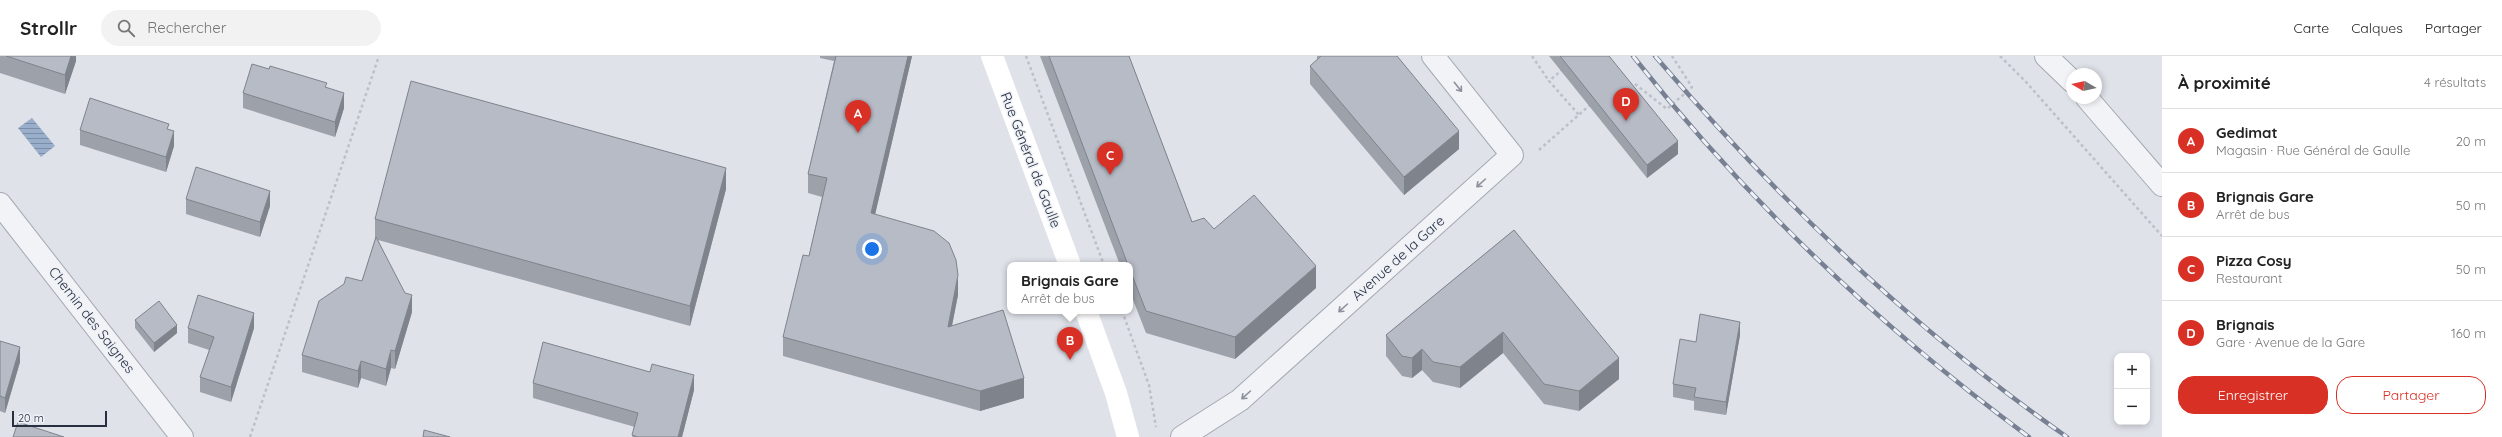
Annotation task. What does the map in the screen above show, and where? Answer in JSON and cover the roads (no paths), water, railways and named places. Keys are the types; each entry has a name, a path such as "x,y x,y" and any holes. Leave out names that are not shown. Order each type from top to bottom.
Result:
{"main road":[{"name":"Rue Général de Gaulle","path":"992,56 1069,262"},
{"path":"1087,314 1116,393 1128,437"}],"street":[{"name":"Avenue de la Gare","path":"1182,437 1240,400 1512,155 1433,56"},
{"path":"2046,56 2066,75"},
{"path":"2091,104 2162,185"},
{"name":"Chemin des Saignes","path":"0,204 182,437"}],"water":[{"path":"32,118 55,146 41,157 18,128"}],"railway":[{"path":"1633,56 1677,110 1722,161 1769,212 1818,260 1921,352 2029,437"},
{"path":"1655,56 1749,161 1849,260 1901,307 1955,352 2067,437"}],"place":[{"name":"Brignais","path":"1626,121"},
{"name":"Gedimat","path":"858,133"},
{"name":"Pizza Cosy","path":"1110,175"},
{"name":"Brignais Gare","path":"1070,360"}]}
